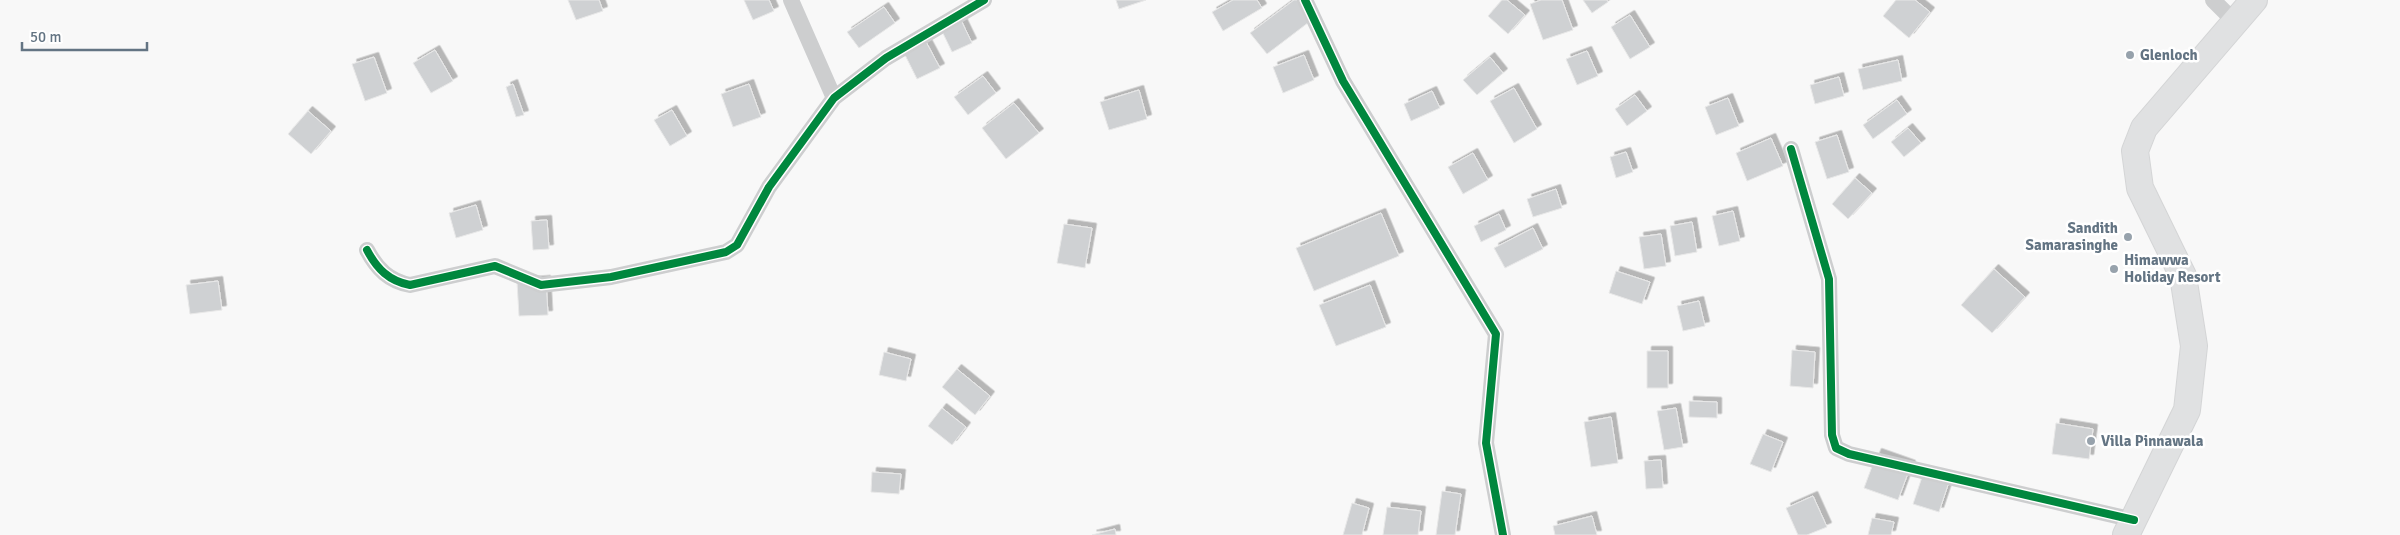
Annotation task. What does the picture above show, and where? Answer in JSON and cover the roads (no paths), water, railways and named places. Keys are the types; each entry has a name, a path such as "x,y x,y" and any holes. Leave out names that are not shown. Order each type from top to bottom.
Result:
{"main road":[{"path":"2130,527 2187,410 2194,346 2183,276 2140,188 2135,151 2144,128 2254,0"}],"street":[{"path":"791,0 834,98"},
{"path":"366,250 376,266 396,282 410,285 495,266 541,285 611,277 726,252 737,245 769,187 834,98 886,58 984,0"},
{"path":"1305,0 1343,81 1496,334 1486,443 1503,535"},
{"path":"2213,0 2235,22"},
{"path":"1791,149 1829,279 1832,435 1836,448 1849,454 2130,527"}],"place":[{"name":"Glenloch","path":"2130,55"},
{"name":"Sandith Samarasinghe","path":"2128,237"},
{"name":"Himawwa Holiday Resort","path":"2114,269"},
{"name":"Villa Pinnawala","path":"2091,441"}]}
